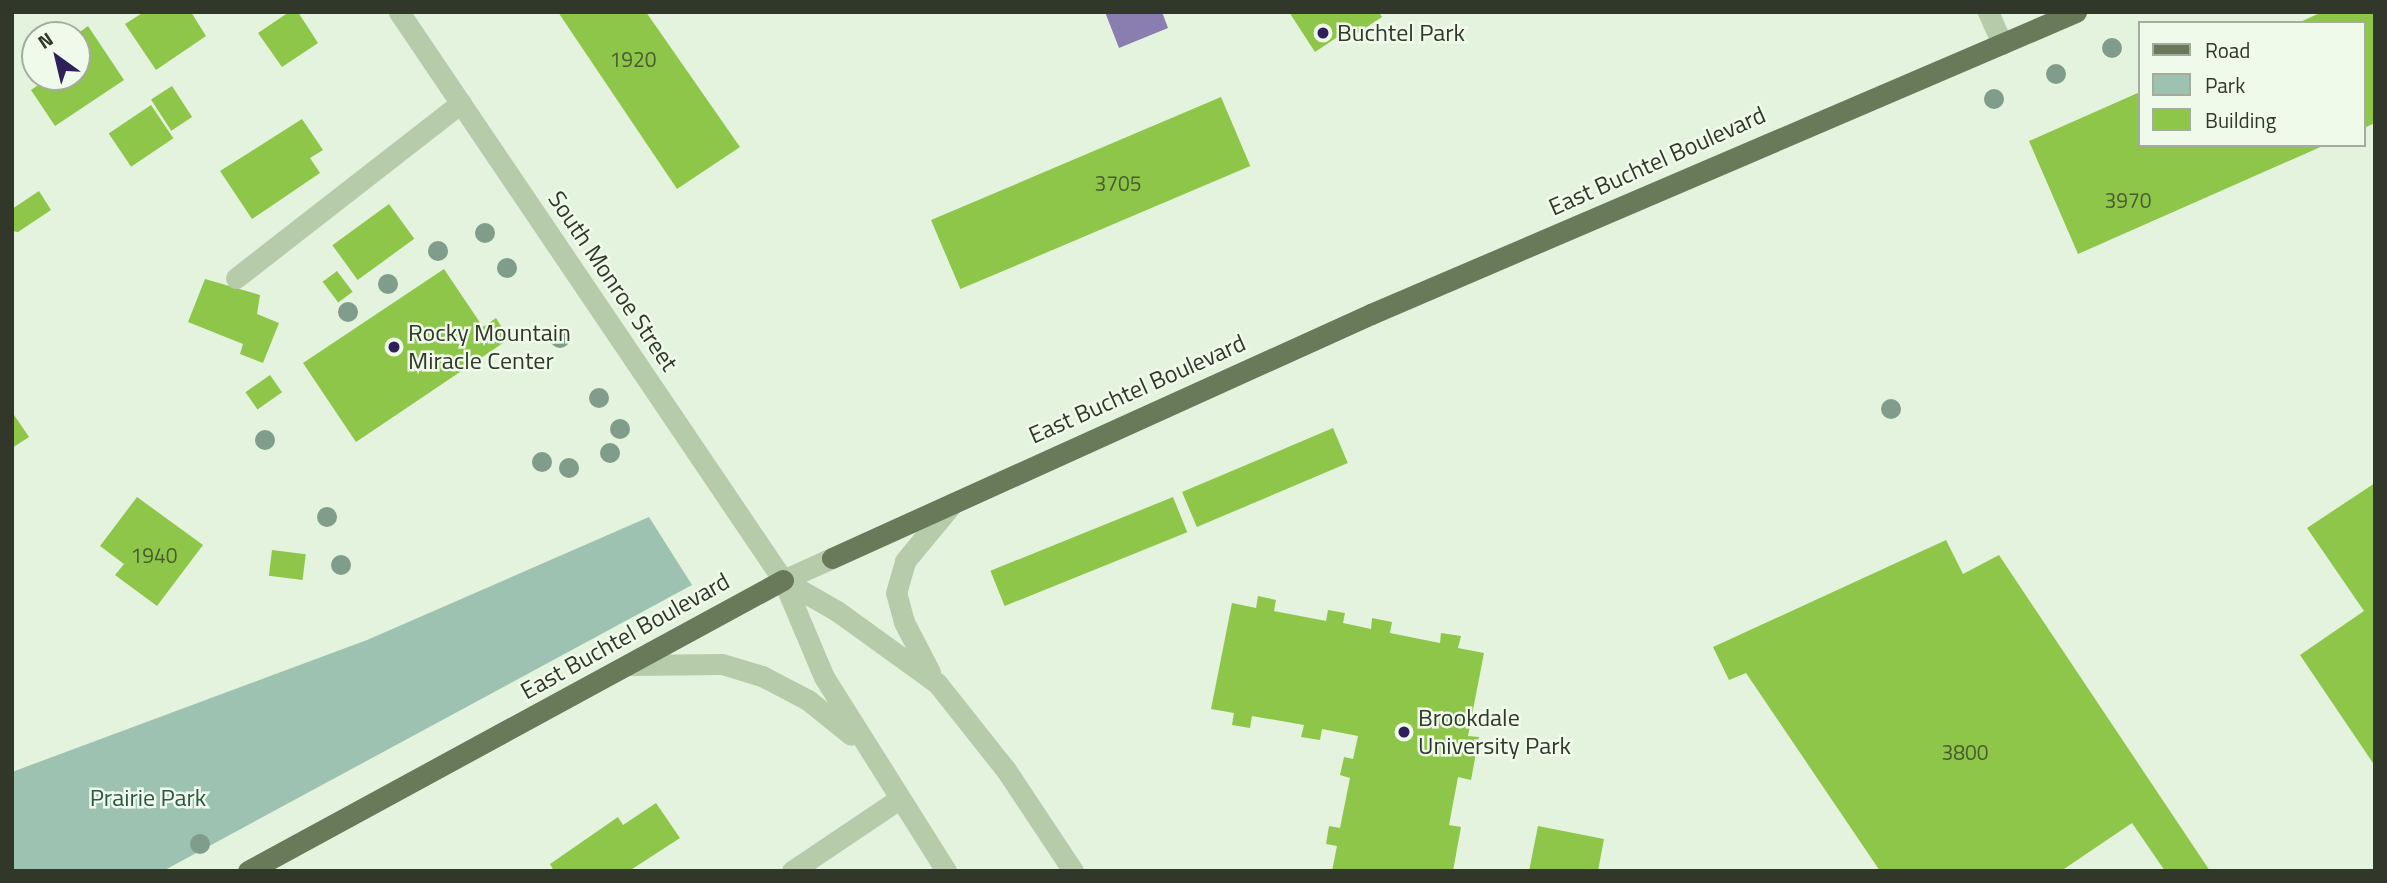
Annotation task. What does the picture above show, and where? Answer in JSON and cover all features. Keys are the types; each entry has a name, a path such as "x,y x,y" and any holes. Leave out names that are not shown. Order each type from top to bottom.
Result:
{"main road":[{"name":"East Buchtel Boulevard","path":"832,558 959,497 1794,129 2076,12"},
{"name":"East Buchtel Boulevard","path":"248,871 783,580"}],"street":[{"name":"South Monroe Street","path":"399,12 783,580 811,653 946,871"},
{"path":"1988,12 2002,44"},
{"path":"236,278 460,103"},
{"path":"937,682 904,622 896,593 914,548 959,497"},
{"name":"East Buchtel Boulevard","path":"783,580 832,558"},
{"name":"South Monroe Street","path":"783,580 837,611 937,682 1006,770 1073,871"},
{"path":"629,665 722,664 762,676 824,711 870,751"},
{"path":"792,871 899,799"}],"green space":[{"name":"Prairie Park","path":"649,517 692,585 163,871 12,871 12,772 367,640"}],"shaded area":[{"path":"1105,12 1162,12 1168,28 1119,48"}],"building":[{"path":"144,12 191,12 206,36 156,70 125,24"},
{"path":"289,12 298,12 318,43 282,67 258,33"},
{"path":"558,12 646,12 740,147 677,189"},
{"name":"Buchtel Park","path":"1289,12 1379,12 1382,17 1353,36 1348,30 1315,52"},
{"path":"2322,12 2375,12 2375,123 2366,127 2366,21 2302,21"},
{"path":"91,30 124,80 55,126 32,91 91,91"},
{"path":"172,86 192,117 171,131 151,100"},
{"path":"2138,93 2138,147 2320,147 2078,254 2029,141"},
{"path":"1221,97 1250,166 960,289 931,220"},
{"path":"151,105 173,138 131,167 109,134"},
{"path":"302,119 323,150 310,158 320,173 252,219 220,171"},
{"path":"39,191 51,210 18,232 12,231 12,209"},
{"path":"389,204 414,239 358,280 332,245"},
{"path":"444,269 483,327 496,318 509,339 356,442 303,363"},
{"path":"337,271 353,292 338,303 323,282"},
{"path":"205,279 260,295 257,314 279,323 263,363 240,354 243,344 188,322"},
{"path":"270,375 282,392 257,409 245,392"},
{"path":"12,412 29,437 12,448"},
{"path":"1333,428 1348,463 1197,527 1182,492"},
{"path":"2375,483 2375,766 2300,655 2364,611 2307,528"},
{"path":"137,497 203,545 157,606 115,575 124,564 100,546"},
{"path":"1173,497 1187,532 1005,606 990,571"},
{"path":"1946,540 1963,574 1999,555 2210,871 2165,871 2132,823 2061,871 1880,871 1746,673 1729,680 1713,647"},
{"path":"272,550 306,554 303,580 269,576"},
{"name":"Brookdale University Park","path":"1258,596 1276,600 1274,611 1326,621 1328,610 1345,613 1343,623 1371,629 1372,618 1392,622 1390,633 1440,643 1441,633 1461,636 1458,648 1484,653 1468,736 1479,737 1471,780 1458,777 1449,825 1461,827 1453,871 1332,871 1337,846 1326,844 1329,826 1340,828 1350,778 1340,775 1344,757 1353,759 1358,736 1322,729 1320,740 1301,737 1304,725 1252,716 1250,728 1232,725 1234,713 1211,709 1232,603 1256,608"},
{"path":"656,803 680,838 629,871 554,871 550,864 618,817 623,825"},
{"name":"Brookdale University Park","path":"1538,826 1604,839 1598,871 1529,871"}],"place":[{"name":"Buchtel Park","path":"1323,33"},
{"name":"Rocky Mountain Miracle Center","path":"394,347"},
{"name":"Brookdale University Park","path":"1404,732"}]}
